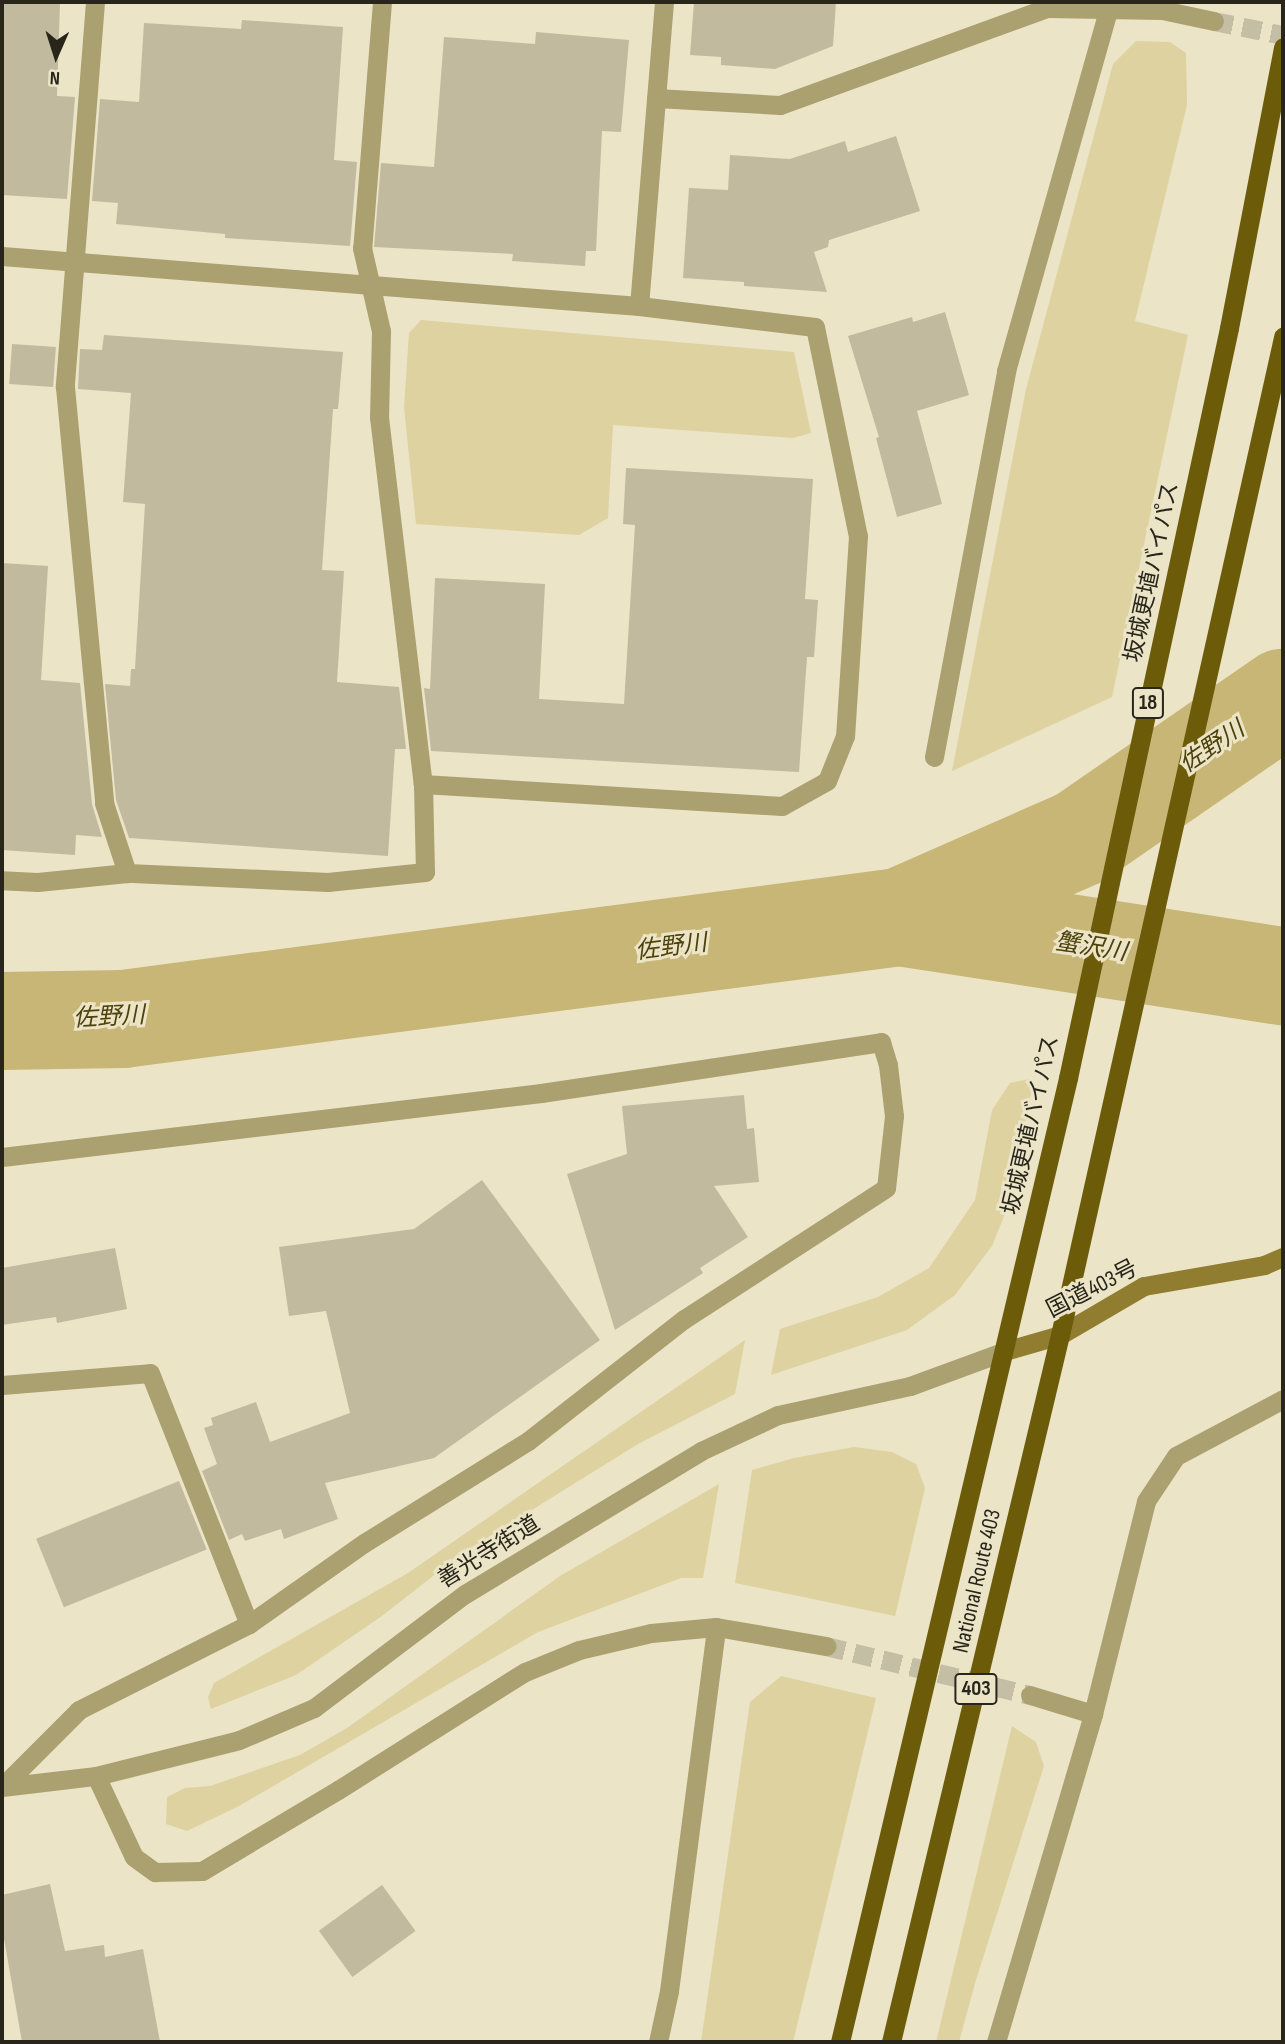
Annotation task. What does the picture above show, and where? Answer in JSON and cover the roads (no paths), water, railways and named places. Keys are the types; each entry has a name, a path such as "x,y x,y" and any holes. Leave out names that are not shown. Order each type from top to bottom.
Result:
{"highway":[{"name":"坂城更埴バイパス","path":"1005,1351 1068,1078 1229,328 1283,47"},
{"name":"18","path":"1060,1335 1283,339"},
{"name":"National Route 403","path":"891,2042 1060,1335"},
{"name":"National Route 403","path":"840,2042 1005,1351"}],"main road":[{"name":"国道403号","path":"1005,1351 1060,1335 1144,1286 1264,1265 1283,1257"}],"street":[{"path":"95,2 72,262 66,401 104,803 127,873"},
{"path":"2,880 37,882 127,873 328,882 425,872 423,784 379,416 382,331 362,248 382,2"},
{"path":"639,306 664,2"},
{"path":"656,98 780,105 1046,8 1110,5 1162,10 1214,20"},
{"path":"934,757 1006,371 1110,5"},
{"path":"2,256 639,306 815,327 858,536 845,736 827,780 782,806 423,784"},
{"path":"2,1157 541,1093 881,1042 888,1065 894,1116 886,1188 684,1320 528,1441 364,1543 249,1623 79,1710 2,1787"},
{"name":"善光寺街道","path":"2,1787 96,1776 239,1740 314,1708 464,1594 701,1451 778,1415 911,1386 1005,1351"},
{"path":"2,1385 150,1373 249,1623"},
{"path":"996,2042 1093,1714 1146,1501 1177,1456 1283,1399"},
{"path":"658,2042 669,1991 716,1627"},
{"path":"96,1776 134,1857 155,1872 202,1871 338,1790 525,1672 579,1650 651,1633 716,1627 826,1646"},
{"path":"1030,1695 1093,1714"}],"waterway":[{"name":"佐野川","path":"2,1021 123,1019 900,917 1080,838 1283,698"},
{"name":"蟹沢川","path":"900,917 1283,976"}],"tunnel":[{"path":"1214,21 1283,35"},
{"path":"826,1646 1030,1695"}]}
